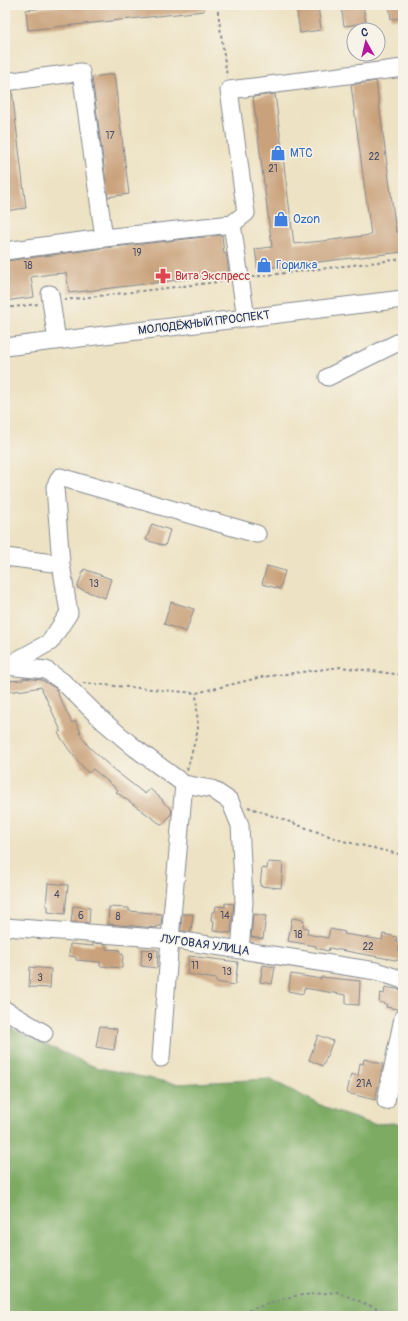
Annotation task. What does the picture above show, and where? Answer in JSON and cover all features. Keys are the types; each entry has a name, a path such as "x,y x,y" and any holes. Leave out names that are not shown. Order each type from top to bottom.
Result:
{"street":[{"path":"5,251 104,238 232,224 246,214 229,90 403,68"},
{"path":"5,82 81,72 104,238"},
{"path":"232,224 246,318"},
{"path":"51,298 57,341"},
{"name":"МОЛОДЁЖНЫЙ ПРОСПЕКТ","path":"5,347 403,299"},
{"path":"328,377 403,340"},
{"path":"6,666 50,642 69,613 61,564 55,487 60,477 257,534"},
{"path":"5,557 61,564"},
{"path":"6,666 46,670 62,681 135,748 184,784 212,789 230,801 240,825 244,902 240,950"},
{"path":"161,1058 184,784"},
{"name":"ЛУГОВАЯ УЛИЦА","path":"5,927 170,939 376,971 403,980"},
{"path":"5,1010 44,1033"},
{"path":"386,1101 403,1018"}],"path":[{"path":"217,5 229,90"},
{"path":"5,308 51,298 240,279 403,259"},
{"path":"62,681 196,693 262,677 341,667 403,675"},
{"path":"184,784 198,730 196,693"},
{"path":"230,801 343,841 403,855"},
{"path":"231,1316 293,1296 337,1292 395,1316"}],"green space":[{"path":"5,1026 95,1067 176,1084 269,1079 331,1110 372,1124 403,1124 403,1316 5,1316"}],"building":[{"path":"68,5 204,5 204,11 28,30 26,10"},
{"path":"296,5 318,5 321,30 300,33"},
{"path":"341,5 363,5 366,22 346,22 346,26 344,26"},
{"path":"389,5 403,5 403,18 391,19"},
{"path":"114,74 129,194 108,197 92,77"},
{"path":"376,81 396,232 403,231 403,252 258,269 255,249 272,247 253,97 275,94 294,244 371,235 351,85"},
{"path":"12,91 26,208 5,211 5,92"},
{"path":"222,235 224,254 226,253 229,274 69,293 66,273 51,274 31,277 34,297 5,301 5,261"},
{"path":"152,524 170,530 165,546 146,540"},
{"path":"267,566 285,571 280,589 262,584"},
{"path":"84,569 111,579 105,598 77,588"},
{"path":"171,602 194,609 186,632 164,624"},
{"path":"23,678 42,680 55,688 72,723 75,721 81,732 79,733 89,747 113,769 145,794 150,789 163,800 162,801 172,810 171,814 162,825 116,792 118,790 93,769 88,773 69,750 58,733 61,731 41,687 5,692 5,681 23,680"},
{"path":"268,862 283,863 281,888 260,886 262,868 267,869"},
{"path":"48,883 68,885 65,914 48,912 48,906 46,906"},
{"path":"225,903 234,904 231,933 213,931 214,921 211,920 212,912 215,912 216,906 225,907"},
{"path":"73,906 90,908 89,923 71,922"},
{"path":"109,907 129,908 129,911 162,914 161,926 157,926 157,928 108,924"},
{"path":"182,914 193,914 191,932 181,931"},
{"path":"253,914 266,916 263,939 251,937"},
{"path":"292,918 304,920 303,927 308,928 307,934 328,938 330,929 345,932 344,934 382,940 383,934 397,937 396,942 400,943 398,951 402,952 401,961 329,948 328,951 316,948 316,946 288,941"},
{"path":"93,943 106,944 106,949 120,950 119,954 123,954 122,968 100,966 100,962 76,960 76,957 69,956 70,944 93,946"},
{"path":"142,949 158,950 157,968 141,966"},
{"path":"189,956 238,962 235,985 216,982 216,979 187,974"},
{"path":"263,965 275,967 272,984 260,982"},
{"path":"30,967 51,969 50,988 29,987"},
{"path":"291,974 321,979 321,977 360,981 359,1005 346,1004 346,995 304,988 303,994 288,991"},
{"path":"385,987 402,990 398,1009 386,1007 387,1004 379,1002 380,993 384,994"},
{"path":"100,1026 117,1029 114,1050 96,1047"},
{"path":"318,1035 333,1041 323,1066 309,1060"},
{"path":"364,1059 383,1064 375,1100 347,1093 351,1074 358,1076 360,1063 363,1064"}],"place":[{"name":"МТС","path":"278,153"},
{"name":"Ozon","path":"281,219"},
{"name":"Горилка","path":"264,265"},
{"name":"Вита Экспресс","path":"163,276"}]}
